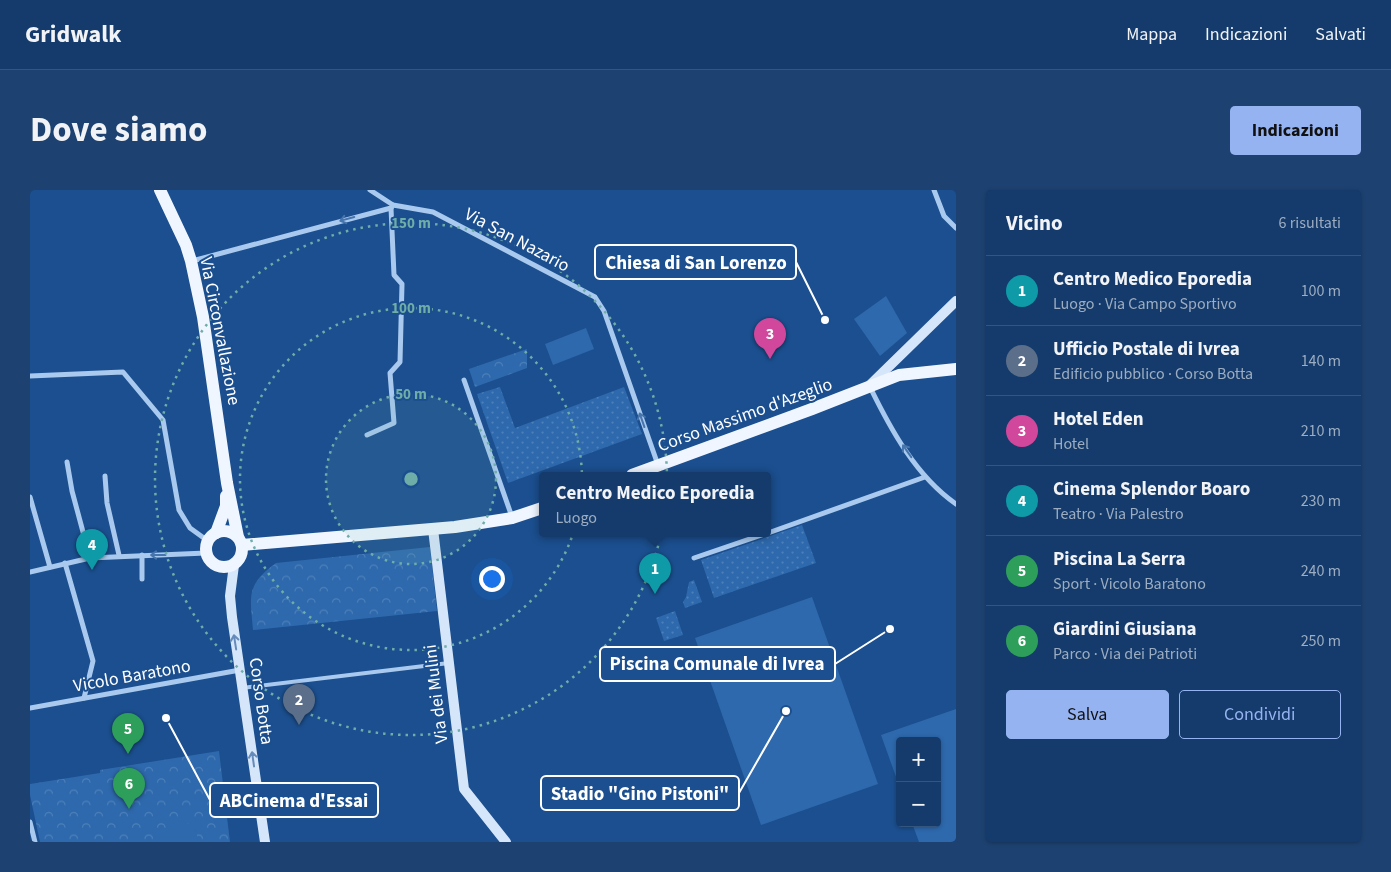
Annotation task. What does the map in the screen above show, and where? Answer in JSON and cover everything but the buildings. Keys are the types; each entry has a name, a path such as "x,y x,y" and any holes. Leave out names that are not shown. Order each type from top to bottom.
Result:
{"main road":[{"name":"Via Circonvallazione","path":"160,190 186,244 191,261 212,373 227,483"},
{"path":"871,390 956,301"},
{"name":"Corso Massimo d'Azeglio","path":"641,472 812,409 871,390 899,374 956,369"},
{"path":"227,483 226,506 210,542 210,561 218,566 226,567 238,551 284,542 433,529 512,518 539,509"},
{"path":"227,483 238,551"},
{"name":"Via dei Mulini","path":"433,529 464,789 506,842"},
{"path":"210,542 228,532 238,551"},
{"name":"Corso Botta","path":"238,551 231,603 264,842"}],"street":[{"name":"Via San Nazario","path":"370,190 392,206 433,212 595,297 604,311 658,466"},
{"path":"934,190 944,216 956,228"},
{"path":"191,261 392,206 394,275 402,284 400,362 390,373 394,423 367,435"},
{"path":"30,376 123,372 163,420 179,510 190,528 210,542"},
{"path":"464,380 512,518"},
{"path":"871,390 888,424 925,477 956,504"},
{"path":"67,462 72,491 90,558"},
{"path":"105,476 107,503 119,555"},
{"path":"771,532 925,477"},
{"path":"30,497 50,567"},
{"path":"694,558 755,537"},
{"path":"30,572 90,558 142,555 210,542"},
{"path":"142,555 142,579"},
{"path":"65,563 93,661 84,698"},
{"name":"Vicolo Baratono","path":"30,708 240,670"},
{"path":"30,822 34,842"}],"lane":[{"path":"242,688 448,663"}],"green space":[{"path":"886,296 907,333 880,356 854,319"},
{"path":"586,328 594,349 553,365 545,344"},
{"path":"527,349 527,368 475,387 469,369"},
{"path":"500,387 515,428 624,387 642,434 508,483 477,394"},
{"path":"802,525 816,563 714,598 701,560"},
{"path":"430,547 437,611 253,630 252,592 259,578 276,563"},
{"path":"694,580 702,602 685,608 683,602 689,582"},
{"path":"812,597 878,784 761,825 695,638"},
{"path":"675,611 683,635 664,641 656,618"},
{"path":"956,709 956,842 919,842 913,827 941,827 941,737 896,737 896,777 881,735"},
{"path":"219,751 230,842 40,842 30,795 30,784 100,773 100,770"},
{"path":"176,822 185,822 192,826 195,829 197,842 166,842 167,830"}],"place":[{"name":"Chiesa di San Lorenzo","path":"825,320"},
{"name":"Hotel Eden","path":"770,359"},
{"name":"Cinema Splendor Boaro","path":"92,570"},
{"name":"Centro Medico Eporedia","path":"655,594"},
{"name":"Piscina Comunale di Ivrea","path":"890,629"},
{"name":"Stadio \"Gino Pistoni\"","path":"786,711"},
{"name":"ABCinema d'Essai","path":"166,718"},
{"name":"Ufficio Postale di Ivrea","path":"299,725"},
{"name":"Piscina La Serra","path":"128,754"},
{"name":"Giardini Giusiana","path":"129,809"}]}
